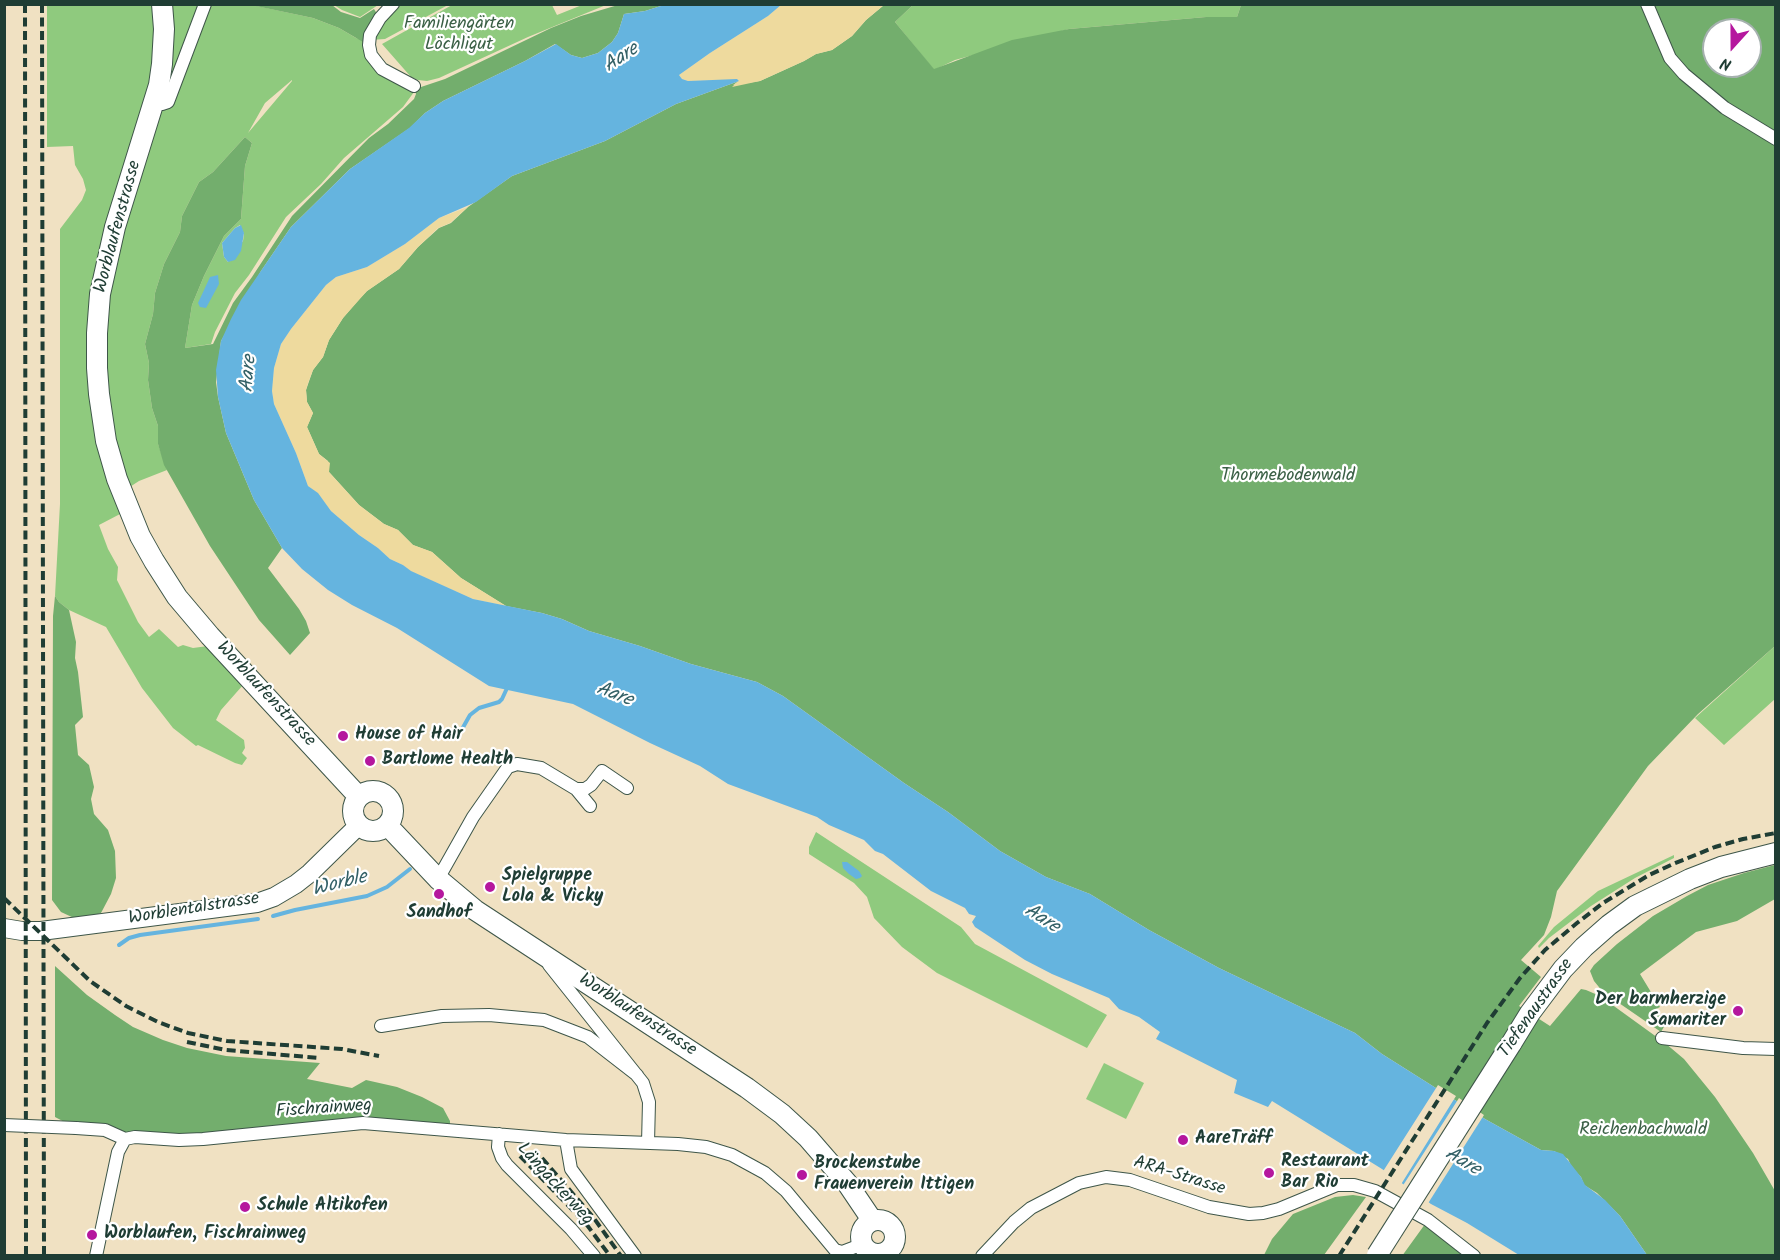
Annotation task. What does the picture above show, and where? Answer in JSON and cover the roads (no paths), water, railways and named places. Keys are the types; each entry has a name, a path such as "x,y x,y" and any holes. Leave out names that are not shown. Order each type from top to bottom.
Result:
{"main road":[{"name":"Worblaufenstrasse","path":"162,4 164,29 162,64 154,102 115,226 100,294 97,368 106,441 117,479 140,536 177,597 358,797"},
{"path":"370,791 387,797 393,809 387,825 376,831 358,826 353,808 358,797 370,791"},
{"name":"Worblaufenstrasse","path":"387,825 438,879 475,910 747,1088 782,1114 808,1137 847,1183 872,1220"},
{"name":"Worblentalstrasse","path":"4,928 22,931 51,930 257,903 274,897 296,884 358,826"},
{"name":"Tiefenaustrasse","path":"1377,1256 1530,1013 1575,956 1609,925 1635,906 1661,892 1720,867 1776,853"},
{"path":"881,1219 892,1226 896,1238 895,1252 878,1254 868,1251 863,1244 861,1232 864,1226 872,1220 881,1219"}],"street":[{"path":"154,102 162,104 168,102 205,4"},
{"path":"393,4 370,34 371,55 382,69 414,86"},
{"path":"1647,4 1670,58 1684,74 1725,108 1776,139"},
{"path":"438,879 473,817 508,767 517,764 541,768 576,789 590,806"},
{"path":"576,789 585,789 591,785 602,771 627,788"},
{"path":"539,952 643,1083 649,1098 648,1143"},
{"path":"381,1026 442,1016 489,1015 544,1020 588,1037 637,1075"},
{"path":"1662,1038 1743,1048 1776,1049"},
{"name":"Fischrainweg","path":"4,1125 105,1130 125,1139 135,1137 179,1140 363,1123 566,1140 706,1147 737,1157 779,1185 835,1250 842,1252 863,1244"},
{"name":"Längackerweg","path":"499,1134 498,1147 507,1165 571,1229 594,1256"},
{"path":"96,1256 118,1152 125,1139"},
{"path":"566,1140 571,1169 635,1256"},
{"name":"ARA-Strasse","path":"982,1256 1014,1222 1031,1208 1079,1183 1106,1176 1130,1180 1209,1207 1249,1214 1279,1209 1337,1185 1354,1185 1375,1191 1428,1220 1474,1256"}],"water":[{"name":"Aare","path":"664,5 781,5 679,75 688,81 737,79 739,81 676,104 605,141 512,176 476,202 439,218 405,244 367,267 336,277 326,285 281,344 274,368 272,391 274,404 308,486 318,493 331,511 390,559 473,599 562,619 589,631 691,664 757,682 783,696 1000,851 1046,877 1090,894 1149,930 1219,968 1355,1033 1382,1054 1485,1119 1541,1150 1563,1154 1585,1185 1605,1200 1620,1216 1647,1255 1519,1255 1431,1204 1382,1169 1272,1101 1268,1107 1234,1093 1237,1080 1156,1039 1160,1032 1139,1017 1119,1009 1109,998 1025,960 975,927 972,922 976,916 931,891 883,854 875,851 864,840 829,825 817,817 728,784 700,766 573,704 489,686 397,628 328,590 302,569 282,548 254,500 226,433 218,397 216,370 221,341 231,319 241,300 291,227 350,169 443,101 556,44 571,55 582,58 598,53 612,42 618,33 624,14"},
{"path":"241,225 244,233 241,251 235,260 228,262 224,257 222,243 235,228"},
{"path":"218,275 219,284 206,308 200,307 198,303 210,277"},
{"path":"842,862 847,862 862,876 856,879 843,868"}],"waterway":[{"name":"Worble","path":"457,738 470,715 479,708 499,702 508,686"},
{"name":"Worble","path":"273,916 367,896 387,887 410,869"},
{"name":"Worble","path":"119,945 129,938 140,935 258,919"}],"railway":[{"path":"25,4 26,1256"},
{"path":"42,4 44,1256"},
{"path":"1339,1256 1487,1023 1520,978 1545,950 1603,903 1649,875 1715,847 1776,833"},
{"path":"4,898 90,981 126,1006 158,1022 188,1033 227,1041 342,1049 379,1056"},
{"path":"187,1042 226,1050 320,1058"},
{"path":"520,1156 587,1225 610,1256"},
{"path":"542,1158 593,1217 621,1256"}],"place":[{"name":"House of Hair","path":"343,736"},
{"name":"Bartlome Health","path":"370,761"},
{"name":"Spielgruppe Lola & Vicky","path":"490,887"},
{"name":"Sandhof","path":"439,894"},
{"name":"Der barmherzige Samariter","path":"1738,1011"},
{"name":"AareTräff","path":"1183,1140"},
{"name":"Restaurant Bar Rio","path":"1269,1173"},
{"name":"Brockenstube Frauenverein Ittigen","path":"802,1175"},
{"name":"Schule Altikofen","path":"245,1207"},
{"name":"Worblaufen, Fischrainweg","path":"92,1235"}],"park label":[{"name":"Familiengärten Löchligut","path":"459,36"},
{"name":"Thormebodenwald","path":"1288,477"},
{"name":"Reichenbachwald","path":"1643,1131"}]}
